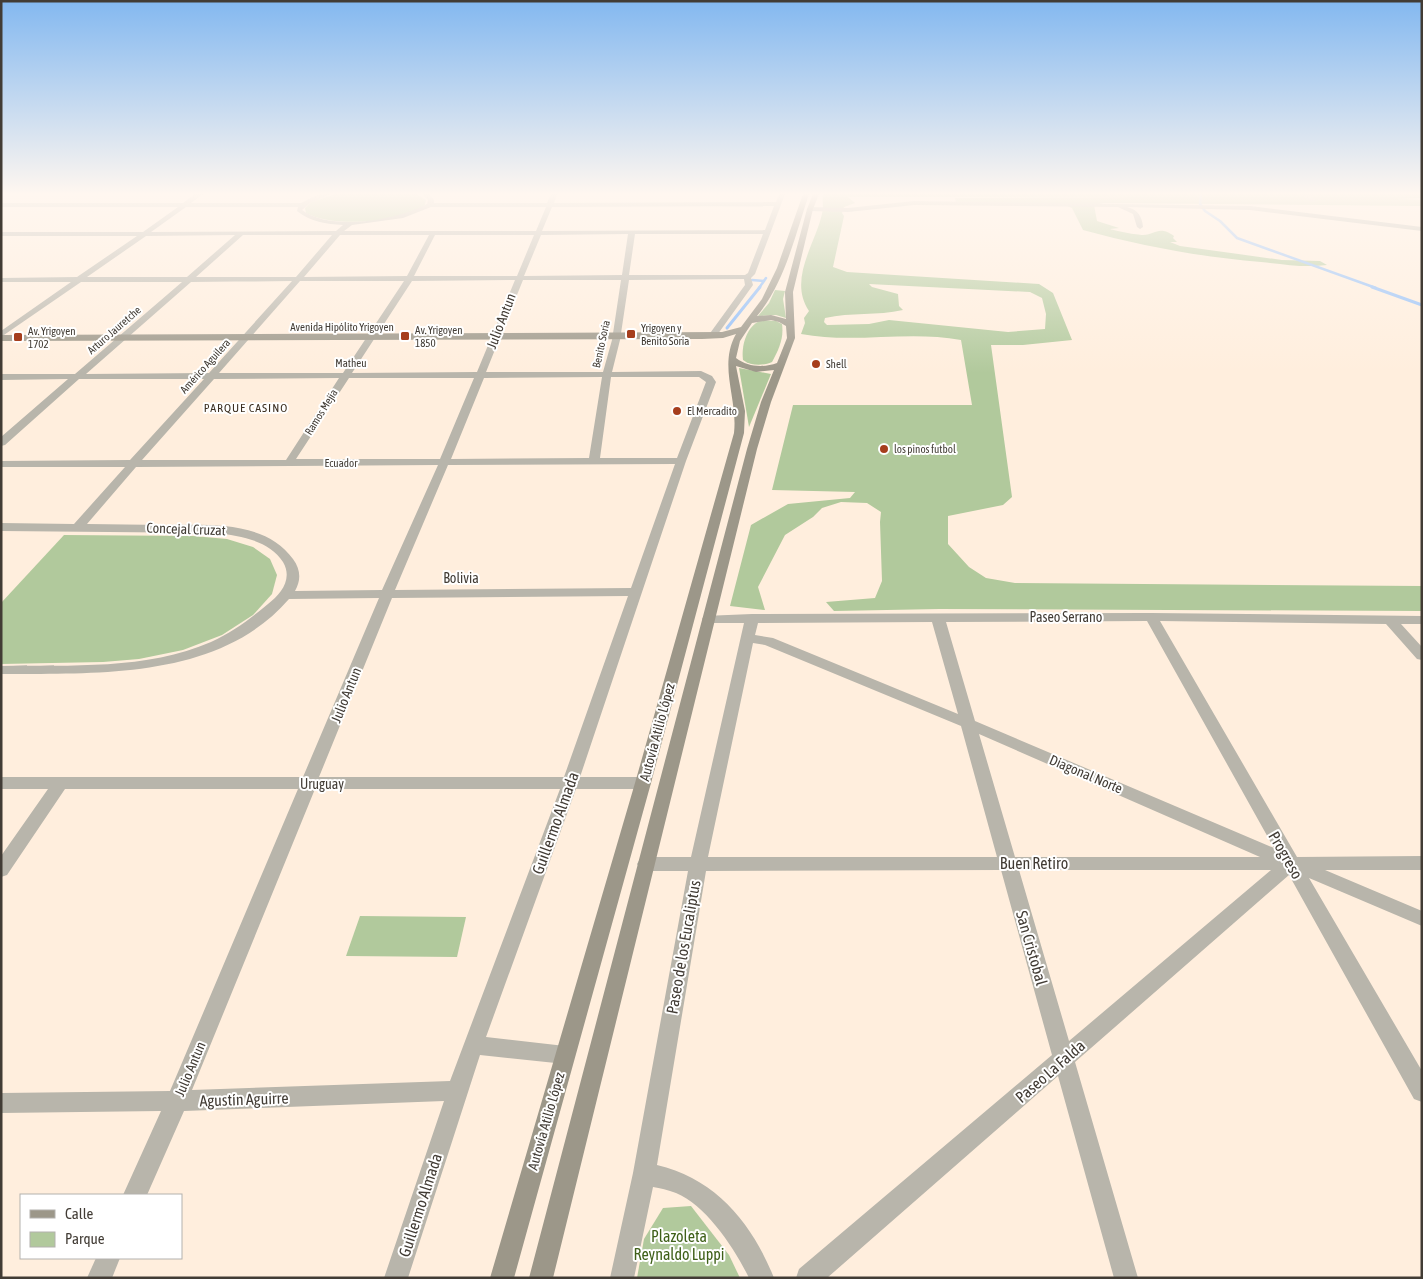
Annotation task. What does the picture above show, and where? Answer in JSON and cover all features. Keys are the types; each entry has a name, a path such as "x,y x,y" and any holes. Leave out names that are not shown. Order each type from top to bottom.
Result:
{"main road":[{"name":"Autovía Atilio López","path":"502,1278 643,783 739,433 741,410 732,370 732,355 745,325 761,308 771,291 787,254"},
{"name":"Autovía Atilio López","path":"541,1278 759,423 791,338 789,292 797,254"},
{"path":"745,325 757,319 769,318 786,321 790,326"},
{"name":"Avenida Hipólito Yrigoyen","path":"1,339 369,340 616,338 712,336 745,325"},
{"name":"Avenida Hipólito Yrigoyen","path":"616,338 711,340 724,344 732,355"},
{"path":"732,355 739,365 758,369 772,368 782,364"}],"street":[{"path":"1,339 118,254"},
{"name":"Arturo Jauretche","path":"1,443 219,254"},
{"name":"Américo Aguilera","path":"79,526 320,254"},
{"name":"Ramos Mejia","path":"288,464 345,374 409,279 422,254"},
{"name":"Julio Antun","path":"135,1194 177,1101 387,594 444,463 529,254"},
{"name":"Benito Soria","path":"594,462 607,374 616,338 629,254"},
{"path":"1,280 747,277 751,274 759,254"},
{"path":"712,336 747,289 750,283 747,277"},
{"name":"Matheu","path":"1,377 345,374 702,374"},
{"name":"Guillermo Almada","path":"396,1278 473,1045 570,783 681,461 712,382 702,374"},
{"name":"Ecuador","path":"1,464 681,461"},
{"name":"Concejal Cruzat","path":"1,527 79,526 216,529 239,532 276,546 292,566 294,581 286,595 264,616 245,630 219,645 169,661 120,667 1,670"},
{"name":"Bolivia","path":"286,595 636,592"},
{"name":"Paseo Serrano","path":"709,619 1151,617 1422,620"},
{"name":"Progreso","path":"1151,617 1422,1092"},
{"name":"Paseo de los Eucaliptus","path":"622,1278 644,1173 698,864 752,618"},
{"name":"San Cristobal","path":"938,618 1126,1278"},
{"path":"1390,620 1422,656"},
{"name":"Diagonal Norte","path":"748,638 768,641 967,723 1422,918"},
{"name":"Uruguay","path":"1,783 643,783"},
{"path":"1,870 60,783"},
{"name":"Paseo La Falda","path":"808,1278 1291,863"},
{"name":"Buen Retiro","path":"646,864 1422,863"},
{"path":"473,1045 565,1055"},
{"name":"Agustín Aguirre","path":"1,1103 177,1101 458,1091"},
{"path":"644,1173 686,1186 712,1205 730,1225 755,1262 762,1278"},
{"path":"99,1278 108,1259"}],"green space":[{"path":"808,254 836,254 833,267 847,272 1039,284 1053,293 1072,340 1023,345 991,345 1012,497 1003,505 948,516 948,544 969,567 986,578 1015,583 1422,586 1422,611 939,609 834,611 826,602 875,598 882,581 881,512 867,503 841,502 822,508 813,517 785,535 758,587 765,610 730,606 751,525 788,504 850,498 855,492 772,490 793,405 972,405 961,340 921,336 841,338 801,334 805,323 804,318 809,311 803,299 801,287","holes":["869,284 1030,292 1042,298 1046,314 1045,329 1008,332 889,320 869,324 827,325 824,322 825,318 835,316 903,310 899,306 898,294 872,287"]},
{"path":"1192,254 1236,254 1282,260 1320,261 1327,265 1294,265"},
{"path":"775,290 785,291 783,299 786,318 776,315 758,316 769,303"},
{"path":"762,320 776,321 782,324 782,339 772,362 761,365 743,360 743,348 746,336 752,326"},
{"path":"739,368 771,374 749,427"},
{"path":"64,535 193,536 227,539 253,547 270,559 277,575 272,594 253,615 222,635 183,650 139,659 103,662 1,664 1,603"},
{"path":"360,916 466,917 457,957 346,956"},
{"name":"Plazoleta Reynaldo Luppi","path":"691,1206 729,1255 740,1278 637,1278 644,1239 663,1208"}],"waterway":[{"path":"1281,254 1376,288"},
{"path":"752,280 764,281"},
{"path":"759,288 764,281"},
{"path":"727,328 760,287"},
{"path":"1372,287 1422,305"}],"place":[{"name":"Yrigoyen y Benito Soria","path":"631,334"},
{"name":"Av. Yrigoyen 1850","path":"405,336"},
{"name":"Av. Yrigoyen 1702","path":"18,337"},
{"name":"Shell","path":"816,364"},
{"name":"El Mercadito","path":"677,411"},
{"name":"los pinos futbol","path":"884,449"}],"district":[{"name":"PARQUE CASINO","path":"246,408"}]}
